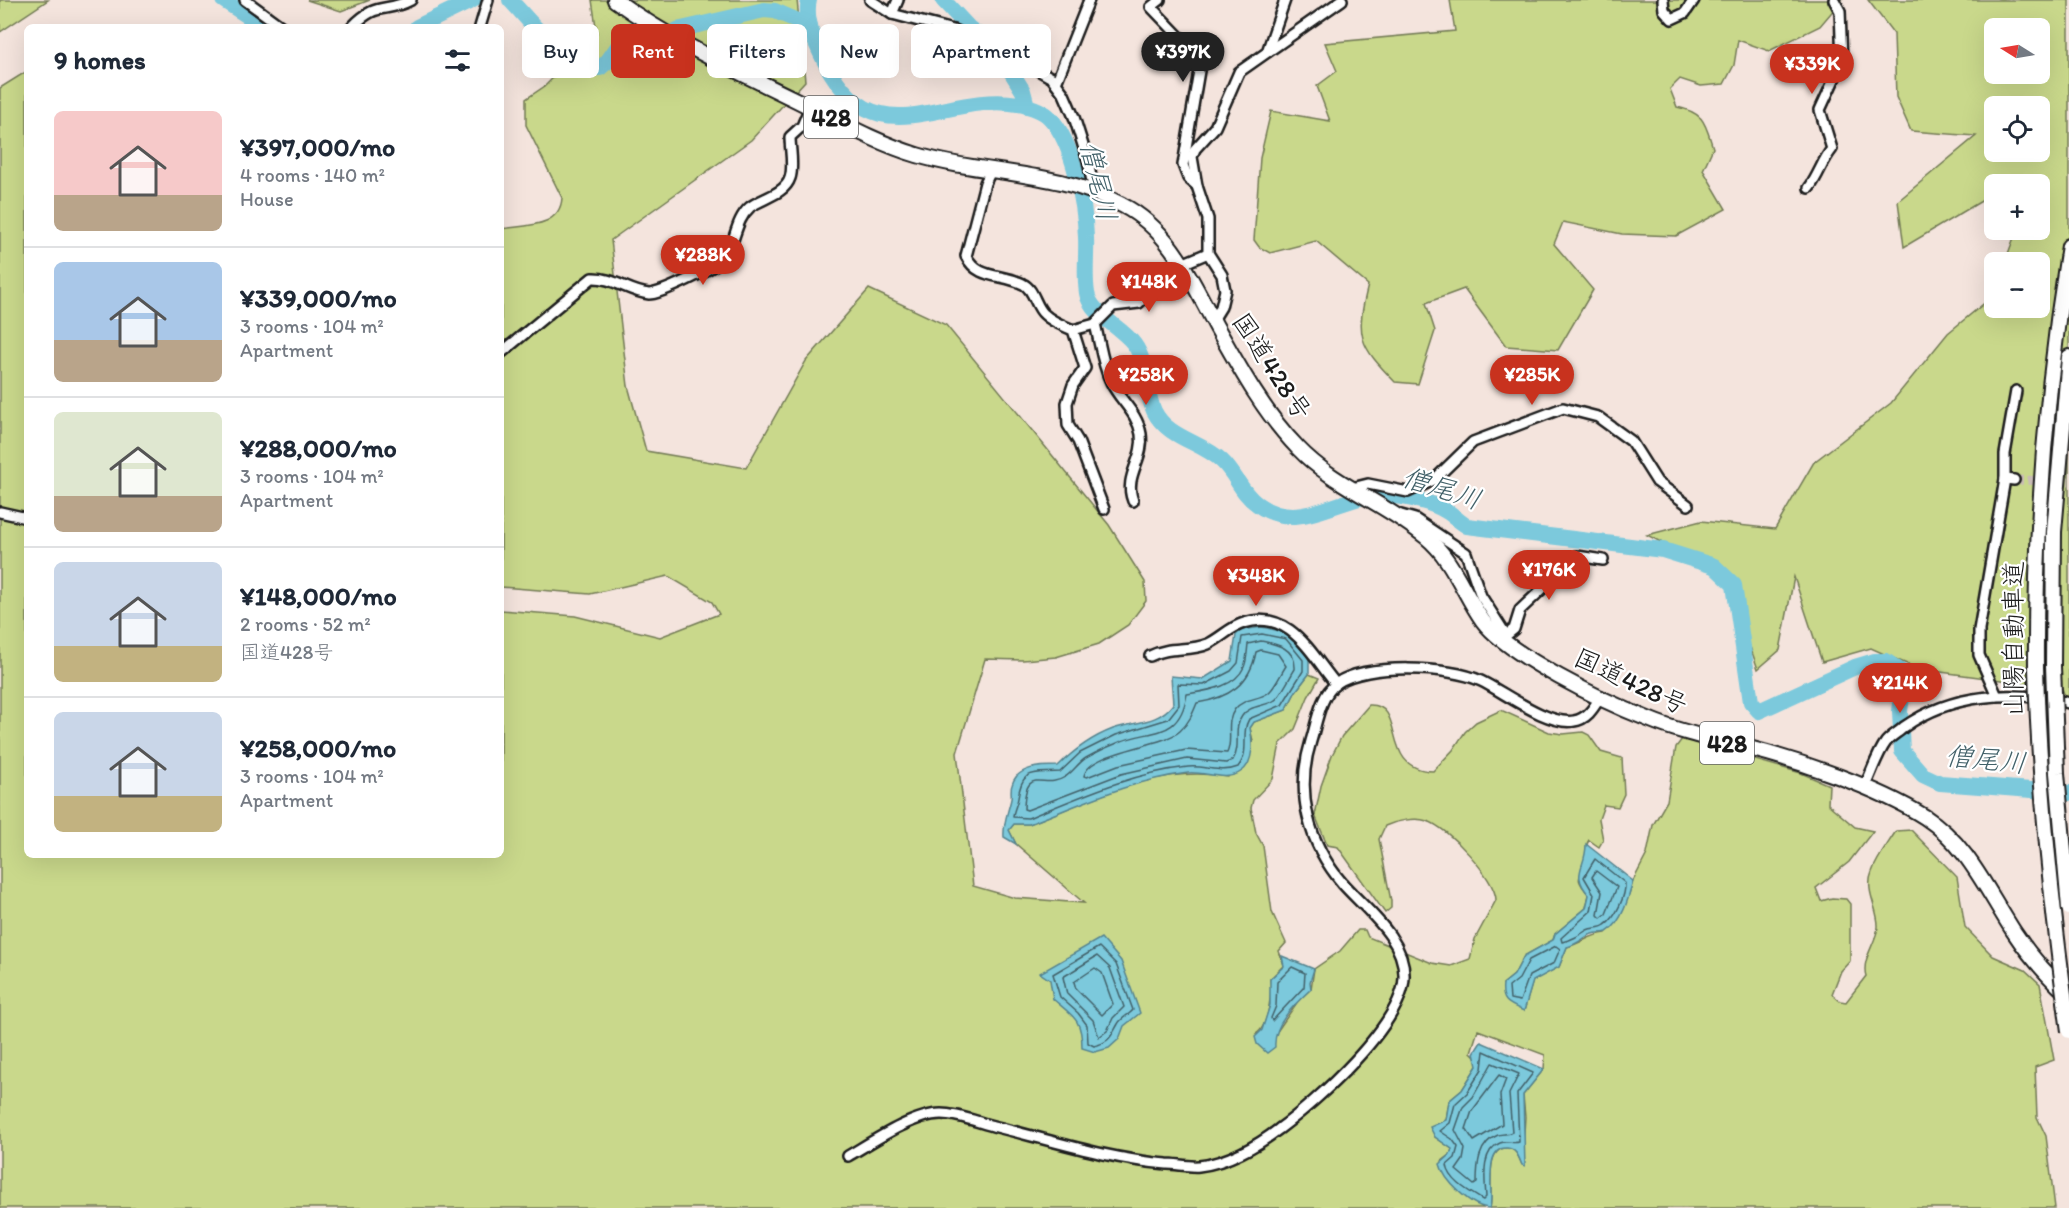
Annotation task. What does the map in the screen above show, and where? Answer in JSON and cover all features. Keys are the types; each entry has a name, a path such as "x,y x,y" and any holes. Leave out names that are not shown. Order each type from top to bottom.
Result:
{"highway":[{"name":"国道428号","path":"615,0 682,43 898,149 940,162 1066,182 1122,204 1150,222 1171,246 1254,392 1283,432 1316,466 1392,512 1435,545 1450,563 1483,622 1526,657 1663,725 1776,756 1864,788 1904,806 1946,832 1966,855 2016,936 2069,996"},
{"name":"山陽自動車道","path":"2069,246 2048,390 2036,568 2036,667 2040,775 2049,882 2069,1031"},
{"name":"山陽自動車道","path":"2069,357 2054,532 2053,666 2057,773 2069,908"}],"street":[{"path":"245,0 278,24"},
{"path":"355,24 372,8 403,4 411,0"},
{"path":"481,24 488,0"},
{"path":"870,0 892,14 957,31 988,52 1029,65 1052,78 1074,117 1088,161 1087,189"},
{"path":"892,14 898,0"},
{"path":"1056,83 1089,0"},
{"path":"1160,0 1148,3 1201,59 1183,165 1188,178 1197,186"},
{"path":"1267,52 1285,0"},
{"path":"1213,320 1221,307 1225,290 1222,275 1208,253 1208,219 1197,186 1192,157 1195,149 1215,127 1239,72 1342,0"},
{"path":"1663,0 1664,10 1672,20 1685,13 1694,0"},
{"path":"1809,188 1818,176 1822,161 1832,149 1820,110 1842,62 1840,11 1834,0"},
{"path":"504,350 592,278 603,278 648,294 659,292 724,258 734,230 750,208 785,187 790,177 790,137 802,126 810,107"},
{"path":"992,169 985,183 968,246 966,256 969,262 975,270 982,274 1023,284 1028,288 1044,315 1073,330 1095,324 1113,306 1139,303 1158,282 1182,264 1208,253"},
{"path":"1095,324 1110,381 1133,411 1141,435 1142,448 1129,482 1133,501"},
{"path":"1073,330 1085,368 1073,386 1067,402 1068,425 1078,441 1104,509"},
{"path":"1997,696 1979,655 1979,630 2010,479 2005,454 2016,391"},
{"path":"1355,490 1368,484 1408,492 1434,480 1473,442 1563,408 1598,417 1631,441 1657,482 1689,506"},
{"path":"0,512 24,517"},
{"path":"1504,637 1514,629 1520,610 1576,556 1603,560"},
{"path":"1150,656 1166,649 1209,644 1244,623 1257,620 1284,626 1297,634 1310,647 1336,684"},
{"path":"848,1156 886,1133 941,1114 1072,1149 1143,1162 1197,1166 1239,1154 1276,1132 1327,1089 1387,1021 1401,994 1404,976 1394,944 1331,867 1309,824 1303,793 1305,762 1324,699 1336,684 1357,674 1385,669 1462,675 1478,680 1561,722 1581,719 1591,712 1601,696"},
{"path":"1864,788 1886,742 1931,710 1961,700 1997,696 2044,697 2069,703"}],"green space":[{"path":"0,0 48,0 0,32"},
{"path":"307,0 370,0 341,11"},
{"path":"592,0 797,0 799,24 707,24 707,78 805,78 805,81 751,140 611,240 628,386 646,451 746,468 806,361 869,289 946,325 1109,525 1145,582 1146,601 1128,625 1099,644 1056,657 1023,660 985,659 957,753 973,886 1015,898 1084,903 1016,844 1009,830 1014,824 1029,824 1101,795 1152,779 1202,774 1228,777 1253,741 1250,728 1254,722 1286,710 1296,691 1309,674 1319,678 1308,697 1295,729 1280,744 1273,779 1253,800 1251,808 1256,833 1263,846 1272,912 1286,943 1279,951 1284,965 1270,979 1267,1017 1256,1034 1274,1036 1298,1001 1311,989 1314,969 1340,951 1358,930 1365,930 1368,937 1432,963 1451,966 1470,959 1475,939 1496,900 1494,891 1480,867 1458,843 1436,825 1427,821 1406,820 1385,826 1379,839 1391,908 1385,913 1338,847 1327,845 1315,815 1321,786 1332,755 1342,736 1369,705 1381,707 1388,714 1399,749 1405,760 1416,768 1433,771 1476,722 1501,710 1549,732 1563,734 1583,732 1589,735 1601,752 1622,758 1624,794 1618,807 1604,805 1599,819 1603,840 1599,847 1589,840 1586,860 1579,878 1589,895 1586,908 1555,934 1553,940 1524,956 1514,975 1503,984 1524,1011 1533,980 1559,967 1567,947 1606,933 1629,895 1633,881 1647,854 1653,825 1667,801 1676,747 1682,739 1801,773 1829,785 1828,804 1855,827 1873,831 1849,862 1816,888 1821,901 1832,898 1846,899 1850,904 1850,961 1841,971 1832,994 1840,1001 1846,1002 1866,976 1865,964 1878,927 1870,886 1872,872 1896,831 1911,830 1957,877 1965,927 1993,956 2025,970 2040,984 2054,1060 2035,1067 2037,1117 2046,1136 2055,1208 1490,1208 1491,1172 1495,1155 1507,1148 1513,1150 1522,1165 1525,1117 1523,1095 1544,1069 1545,1055 1478,1030 1471,1052 1478,1059 1477,1066 1462,1090 1449,1101 1446,1120 1435,1137 1452,1149 1450,1155 1442,1161 1483,1208 0,1208 0,88 24,73 24,858 504,858 504,610 575,616 660,637 719,614 712,602 668,576 590,594 504,587 504,229 540,223 555,215 560,208 562,198 526,125 526,99 553,78 599,78 599,24 596,24"},
{"path":"1450,0 1842,0 1820,26 1769,51 1738,40 1734,65 1724,84 1701,86 1680,79 1670,89 1677,107 1699,116 1705,126 1713,148 1703,170 1726,209 1676,236 1622,234 1563,222 1554,244 1593,290 1558,350 1506,346 1464,289 1426,303 1435,331 1418,384 1395,382 1374,359 1363,339 1362,317 1368,285 1316,241 1270,253 1259,247 1254,240 1260,158 1271,111 1330,121 1317,86 1337,71 1325,43 1455,31"},
{"path":"1868,0 2069,0 2069,709 2062,688 1918,669 1871,648 1822,662 1794,577 1780,650 1758,669 1724,574 1647,535 1701,521 1775,529 1814,462 1891,403 1948,333 1984,303 1984,318 2050,318 2050,252 2009,252 2013,240 2050,240 2050,174 1984,174 1984,201 1904,247 1898,201 1976,136 1911,131 1896,97 1894,34"}],"water":[{"path":"1262,627 1289,633 1303,647 1309,659 1309,674 1296,691 1286,710 1254,722 1250,728 1251,757 1242,771 1229,776 1188,773 1147,781 1029,824 1014,824 1009,830 1016,844 1004,837 1011,787 1019,774 1031,768 1058,766 1077,749 1098,736 1121,726 1146,721 1160,715 1173,704 1171,676 1203,679 1232,661 1236,635 1241,630"},
{"path":"1586,844 1633,881 1627,902 1612,928 1605,933 1592,934 1567,947 1559,967 1533,981 1524,1011 1507,1002 1503,995 1503,984 1514,975 1524,956 1553,940 1555,934 1586,908 1589,895 1583,888 1580,871"},
{"path":"1101,938 1121,961 1140,1013 1124,1026 1119,1039 1109,1048 1095,1052 1082,1048 1078,1024 1053,999 1050,980 1040,973"},
{"path":"1282,956 1314,969 1310,982 1311,989 1281,1022 1275,1039 1275,1047 1267,1053 1257,1044 1255,1037 1262,1030 1270,1005 1270,979 1284,966"},
{"path":"1481,1042 1544,1069 1523,1095 1525,1166 1510,1149 1500,1149 1495,1155 1491,1172 1490,1208 1467,1199 1447,1178 1440,1164 1450,1155 1452,1149 1435,1137 1430,1127 1446,1120 1449,1101 1462,1090 1477,1066 1474,1053"}],"waterway":[{"path":"223,0 260,24"},
{"path":"423,24 473,0"},
{"path":"510,0 539,32 573,60 600,68 611,56"},
{"name":"僧尾川","path":"809,0 809,24 825,62 845,92 866,108 888,115 912,115 990,103 1018,104 1039,111 1050,118 1065,142 1080,191 1085,223 1086,279 1089,301 1134,344 1142,359 1151,403 1160,420 1176,434 1214,454 1231,472 1251,500 1257,504 1274,513 1290,516 1306,515 1354,499 1388,495 1433,505 1467,526 1663,550 1714,566 1734,585 1751,702 1759,711 1855,667 1875,661 1886,661 1899,670 1904,683 1900,711 1902,751 1923,775 1940,783 2069,793"},
{"path":"943,0 969,28 996,47 1023,91 1027,106"},
{"path":"695,26 764,10 775,11 810,26"}],"tunnel":[{"path":"2014,480 2069,481"}]}
